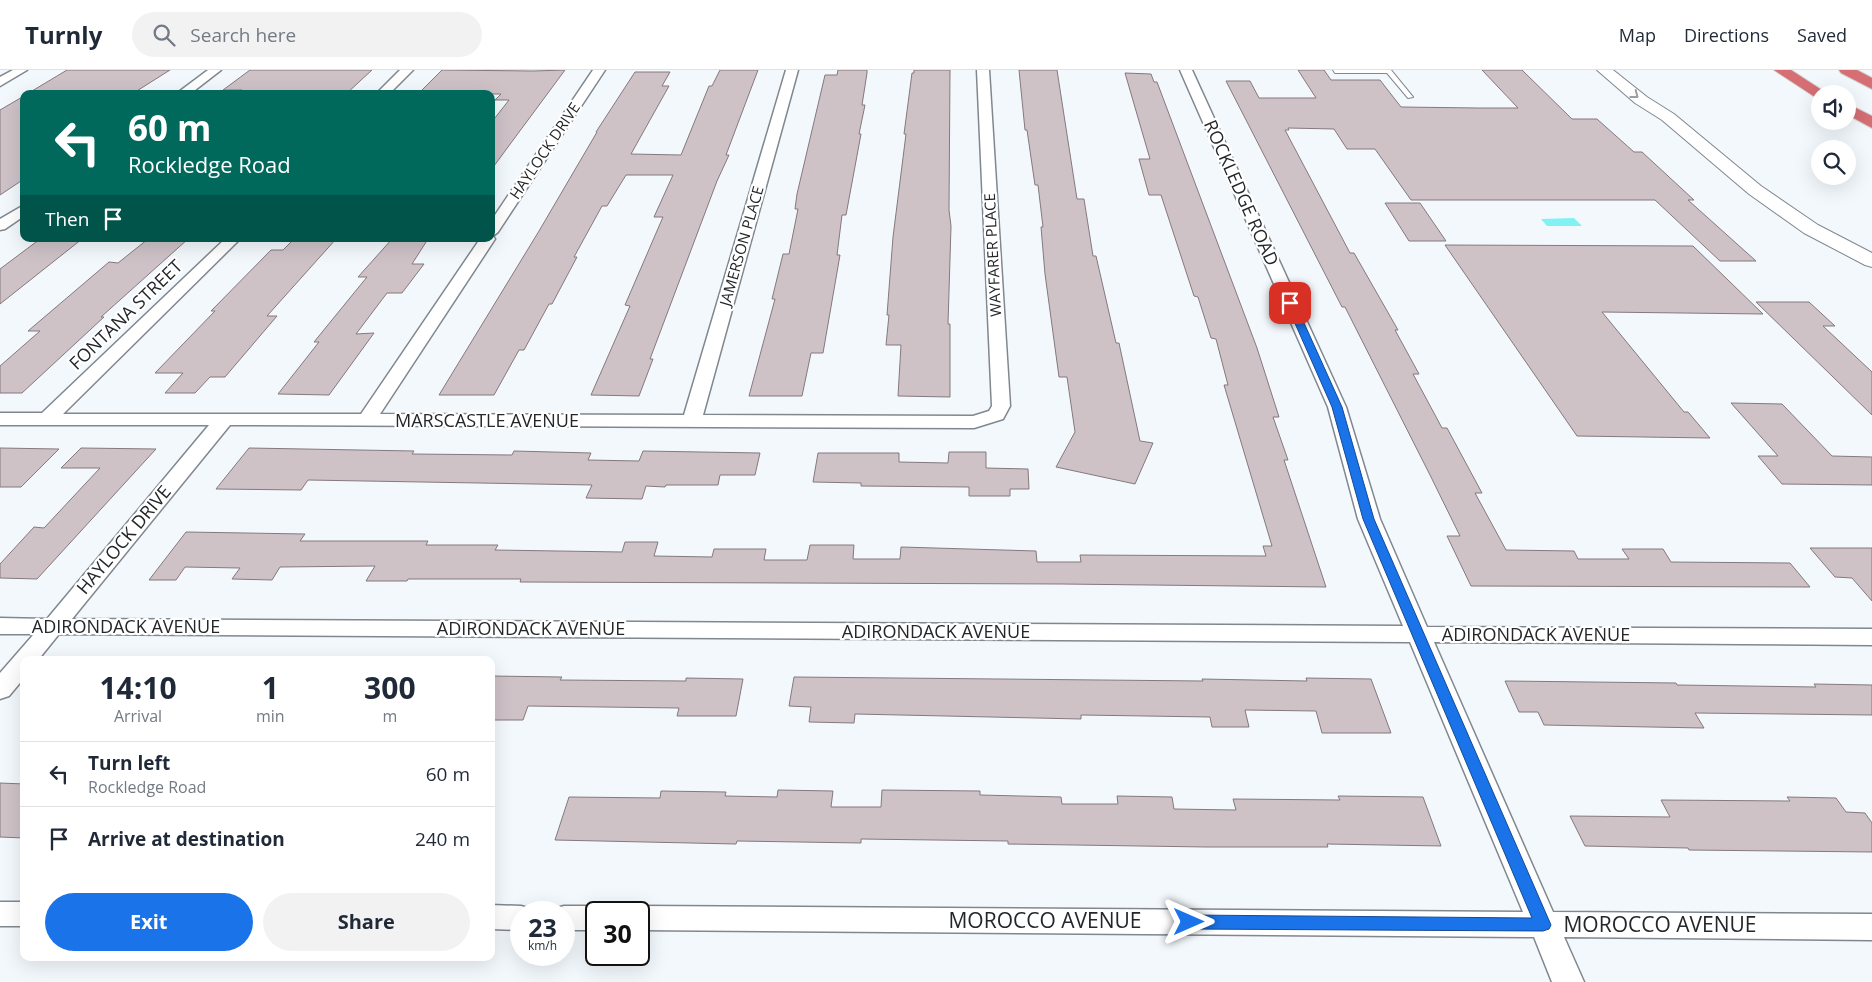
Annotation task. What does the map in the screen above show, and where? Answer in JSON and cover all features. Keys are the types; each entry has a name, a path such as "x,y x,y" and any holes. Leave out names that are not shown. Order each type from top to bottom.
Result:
{"highway":[{"path":"1781,70 1811,88"},
{"path":"1846,70 1872,84"},
{"path":"1856,114 1872,123"}],"main road":[{"path":"1604,70 1641,100 1668,117 1755,190 1810,228 1872,261"},
{"path":"1622,70 1660,100 1668,117"}],"street":[{"path":"0,82 21,70"},
{"path":"188,90 215,70"},
{"path":"386,90 406,70"},
{"name":"HAYLOCK DRIVE","path":"495,226 599,70"},
{"name":"JAMERSON PLACE","path":"692,421 792,70"},
{"name":"WAYFARER PLACE","path":"974,422 996,415 1001,406 984,70"},
{"name":"ROCKLEDGE ROAD","path":"1186,70 1337,407 1368,519 1568,982"},
{"path":"0,226 20,212"},
{"name":"FONTANA STREET","path":"47,419 230,242"},
{"path":"367,420 485,242"},
{"name":"MARSCASTLE AVENUE","path":"0,419 974,422"},
{"name":"HAYLOCK DRIVE","path":"28,656 224,420"},
{"name":"ADIRONDACK AVENUE","path":"0,626 1872,636"},
{"name":"HAYLOCK DRIVE","path":"0,690 20,666"},
{"path":"0,914 20,914"},
{"path":"495,917 510,918"},
{"name":"MOROCCO AVENUE","path":"650,918 1872,927"}],"lane":[{"path":"1335,71 1388,71 1410,97"}],"water":[{"path":"1574,218 1582,226 1547,226 1541,219"}],"building":[{"path":"67,70 170,70 138,90 34,90"},
{"path":"250,70 372,70 350,90 223,90"},
{"path":"442,70 565,70 495,165 495,118 509,100 495,100 501,94 495,94 495,90 422,90"},
{"path":"720,70 758,70 726,155 729,155 717,181 650,359 653,359 639,396 591,395 630,306 625,305 663,217 654,217 673,175 626,175 607,206 602,206 574,257 577,257 552,304 549,304 524,350 519,350 494,395 439,395 539,231 596,132 635,72 670,72 662,86 669,86 631,154 681,155 709,86 712,86"},
{"path":"838,70 867,70 867,73 862,105 865,105 859,134 861,134 846,215 842,215 837,255 840,255 823,353 811,353 802,396 749,396 775,299 772,299 783,254 789,254 798,209 795,209 797,194 825,75 837,75"},
{"path":"914,70 950,70 949,210 951,226 948,324 950,324 950,397 898,396 901,345 886,345 893,237 906,134 904,134 912,73 914,73"},
{"path":"1019,70 1057,70 1077,199 1084,199 1093,256 1096,256 1116,343 1119,343 1140,441 1153,443 1135,484 1056,467 1075,432 1067,377 1059,377 1045,274 1041,227 1043,227 1038,185 1035,185 1027,130 1025,130"},
{"path":"1298,70 1324,70 1331,80 1380,80 1401,107 1518,108 1482,70 1522,70 1572,119 1597,119 1634,152 1642,152 1694,200 1688,200 1756,261 1720,261 1655,200 1411,200 1375,149 1347,149 1334,129 1288,128 1289,130 1285,130 1350,253 1354,253 1398,330 1395,330 1419,374 1413,374 1442,428 1447,428 1482,493 1475,493 1506,550 1574,551 1578,559 1629,559 1622,549 1663,549 1671,562 1790,563 1810,587 1471,586 1447,536 1460,536 1345,307 1342,307 1226,81 1250,81 1259,98 1316,98"},
{"path":"1125,73 1151,74 1154,82 1157,82 1257,348 1279,417 1273,417 1288,460 1284,460 1326,587 520,582 521,579 366,581 375,566 280,567 272,580 232,579 240,568 185,567 176,580 149,580 186,532 305,534 300,541 428,541 426,545 498,545 495,550 622,552 625,542 658,542 654,556 712,557 714,549 766,549 764,560 807,560 810,545 854,545 853,559 900,559 901,547 1036,551 1037,562 1081,562 1080,555 1266,556 1263,546 1272,546 1224,385 1228,385 1216,339 1211,338 1198,297 1194,296 1161,195 1149,195 1139,159 1150,159"},
{"path":"20,98 20,182 0,195 0,110"},
{"path":"1385,203 1420,203 1446,241 1409,241"},
{"path":"36,242 78,242 0,304 0,269"},
{"path":"144,242 185,242 101,317 104,317 22,393 0,393 0,366 40,331 28,331 109,262 118,263"},
{"path":"291,242 333,242 267,316 277,316 225,377 210,377 195,393 165,393 183,373 155,373 215,311 211,311 271,250 283,250"},
{"path":"389,242 426,242 412,264 424,264 402,293 387,293 356,334 374,333 329,395 278,394 319,342 314,342 367,277 358,277"},
{"path":"1445,245 1693,246 1763,314 1602,312 1684,412 1688,412 1710,438 1577,436"},
{"path":"1756,302 1809,302 1835,326 1823,326 1872,372 1872,415"},
{"path":"1731,403 1782,404 1832,456 1872,457 1872,485 1782,484 1758,456 1778,456"},
{"path":"0,448 59,449 21,487 0,487"},
{"path":"81,448 156,449 37,579 0,578 0,564 34,527 44,528 100,468 61,468"},
{"path":"249,448 414,451 412,454 512,455 514,451 591,453 588,460 639,461 643,451 760,453 755,475 720,475 718,485 646,486 642,499 586,498 592,485 308,480 301,490 216,489"},
{"path":"949,452 986,452 986,468 1028,469 1029,489 1010,489 1010,496 969,496 969,487 861,486 861,483 813,482 818,453 899,453 899,462 948,463"},
{"path":"1810,548 1872,548 1872,601 1852,578 1835,577"},
{"path":"495,676 562,677 560,680 686,681 686,678 743,679 736,716 677,716 679,708 528,706 523,720 495,720"},
{"path":"794,677 1203,681 1202,679 1307,681 1306,678 1371,679 1391,733 1322,733 1316,711 1245,710 1249,727 1212,727 1210,717 1081,715 1081,719 855,714 854,723 809,722 811,707 789,706"},
{"path":"1505,681 1816,687 1814,684 1872,685 1872,715 1695,713 1704,728 1544,725 1538,712 1519,712"},
{"path":"0,783 20,784 20,838 0,837"},
{"path":"778,790 833,791 831,807 881,807 882,790 980,791 980,795 1061,797 1062,804 1118,804 1117,796 1172,797 1174,809 1236,810 1233,799 1340,800 1338,796 1423,797 1441,846 1327,844 1328,847 1206,847 1008,844 1008,841 861,839 861,843 737,841 736,844 555,840 569,797 660,798 661,791 726,792 725,796 777,797"},
{"path":"1787,797 1836,798 1846,812 1865,813 1872,823 1872,852 1689,850 1688,848 1585,846 1570,816 1670,817 1661,800 1790,801"}],"route":[{"path":"1189,922 1543,925 1368,519 1337,407 1290,303"}]}
